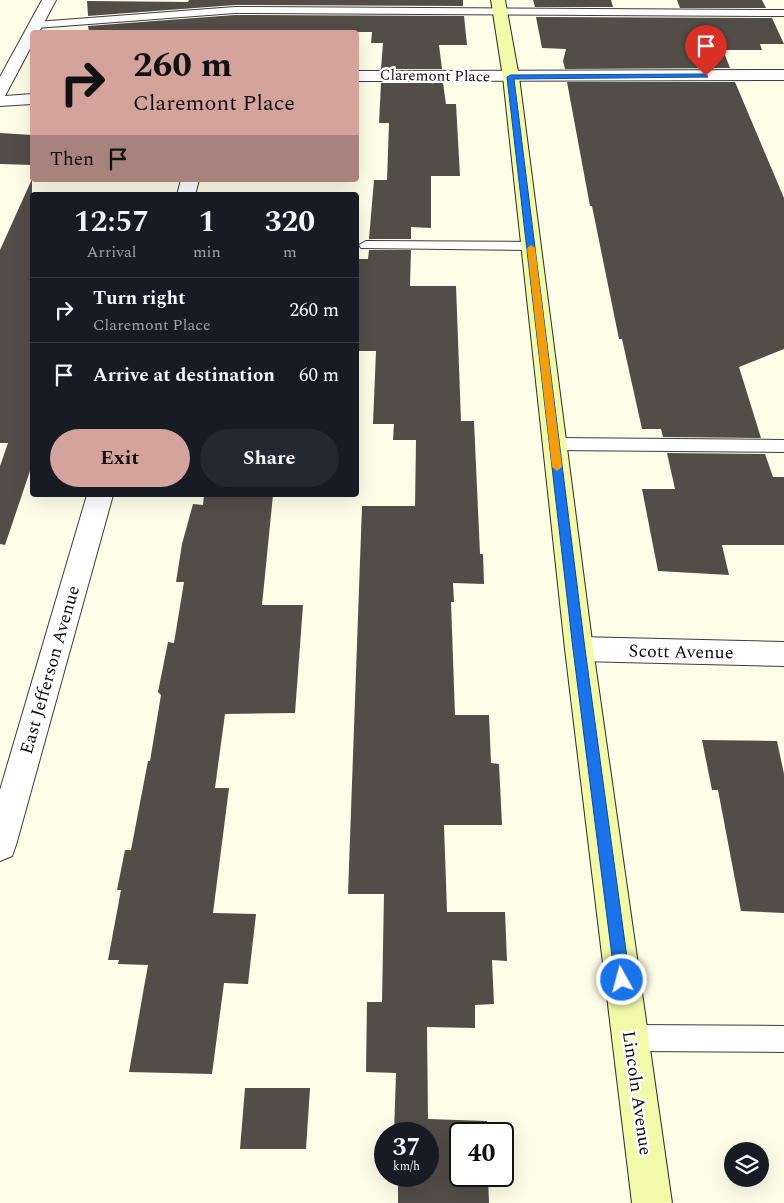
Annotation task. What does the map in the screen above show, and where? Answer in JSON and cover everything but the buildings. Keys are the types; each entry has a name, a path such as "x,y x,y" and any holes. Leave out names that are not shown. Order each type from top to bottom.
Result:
{"street":[{"path":"33,30 49,0"},
{"name":"Lincoln Avenue","path":"499,6 511,77 579,649 652,1203"},
{"path":"0,92 30,36"},
{"name":"Claremont Place","path":"359,76 784,75"},
{"path":"0,101 30,99"},
{"name":"East Jefferson Avenue","path":"0,845 99,497"},
{"name":"Scott Avenue","path":"579,649 784,654"}],"lane":[{"path":"36,25 235,10 499,6 784,12"},
{"path":"366,245 531,246"},
{"path":"554,444 784,446"},
{"path":"630,1038 784,1039"}],"slow traffic":[{"path":"531,248 557,467"}],"route":[{"path":"622,980 579,649 511,77 706,76"}]}
